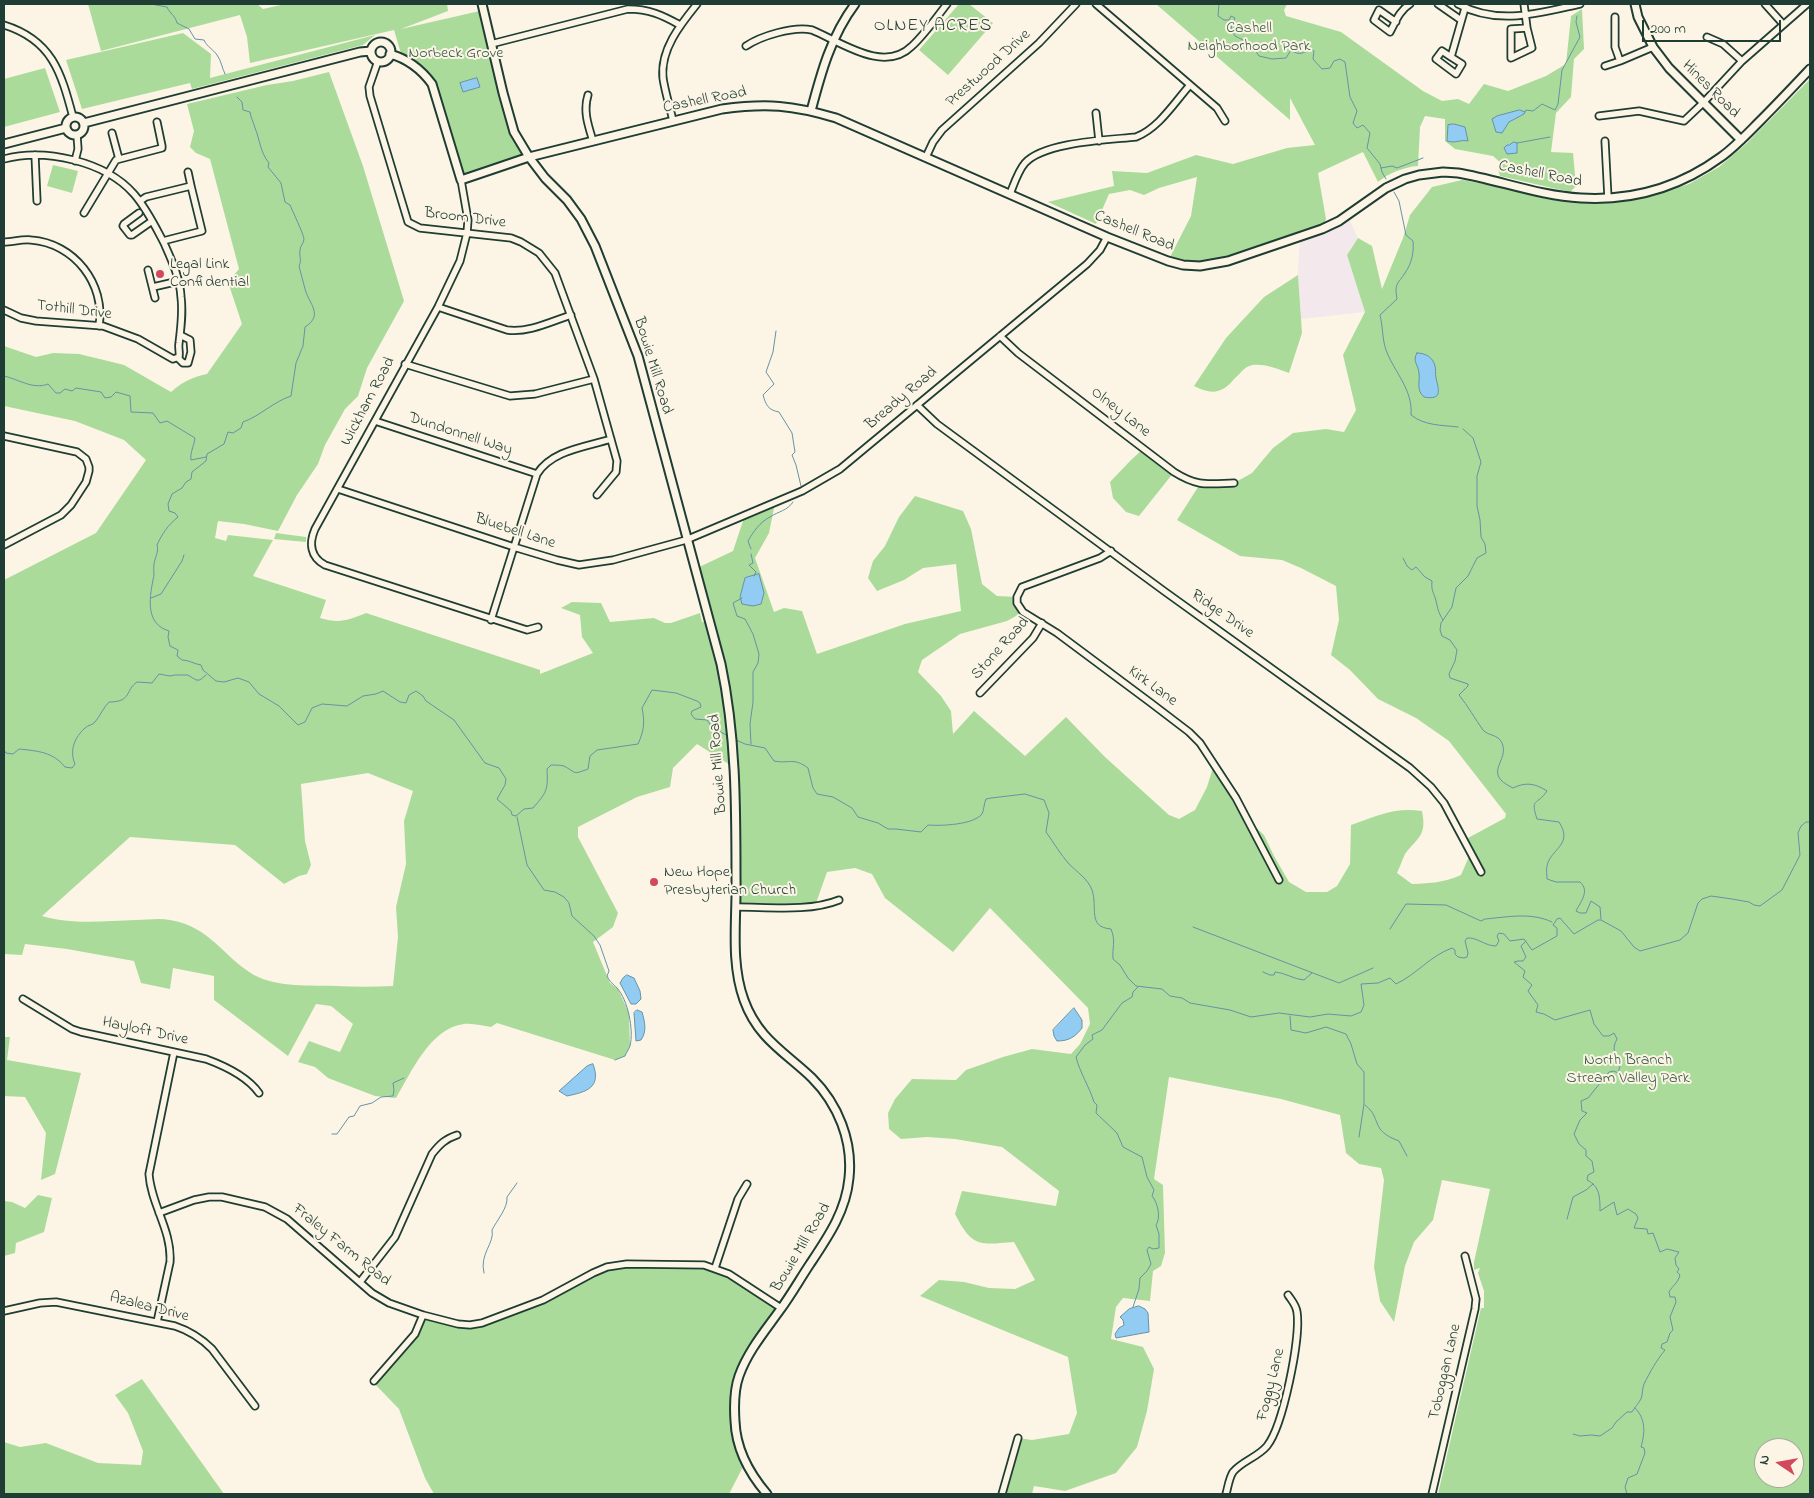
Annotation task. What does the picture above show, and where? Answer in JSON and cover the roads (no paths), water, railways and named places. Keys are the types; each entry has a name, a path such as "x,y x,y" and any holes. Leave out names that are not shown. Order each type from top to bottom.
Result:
{"street":[{"name":"Bowie Mill Road","path":"482,4 512,125 519,141 529,158 576,212 595,246 638,356 686,540 721,664 734,742 737,968 745,1004 764,1036 823,1091 836,1110 843,1125 849,1149 850,1178 846,1200 838,1221 781,1308 756,1342 738,1377 734,1406 735,1431 741,1452 752,1474 767,1494"},
{"path":"673,121 663,68 667,50 680,25 697,4"},
{"path":"811,110 823,65 846,15 855,4"},
{"path":"746,46 760,38 800,28 812,30 867,54 880,58 893,58 912,47 947,4"},
{"name":"Prestwood Drive","path":"926,157 933,142 942,130 1039,43 1076,4"},
{"path":"1096,4 1217,108 1225,121"},
{"path":"1396,22 1402,9 1410,4"},
{"path":"1438,4 1461,20"},
{"path":"1458,4 1465,8 1500,17 1526,16 1580,4"},
{"path":"1524,4 1532,48 1511,58 1511,30 1527,28"},
{"name":"Hines Road","path":"1635,4 1638,17 1653,47 1669,68 1741,140"},
{"path":"1765,4 1783,24"},
{"path":"1599,116 1639,111 1684,121 1742,61 1808,4"},
{"path":"1451,57 1465,8"},
{"path":"491,44 628,9 652,10 680,25"},
{"path":"1615,17 1615,47 1620,61"},
{"path":"4,25 27,35 52,57 65,87 73,117"},
{"path":"1708,37 1723,44 1742,61"},
{"path":"382,42 390,48 390,54 386,60 378,61 374,58 371,51 374,45 382,42"},
{"path":"1605,66 1653,47"},
{"path":"84,123 283,71 292,67 295,68 371,51"},
{"path":"1442,51 1451,57 1462,64 1456,74 1436,59 1442,51"},
{"name":"Wickham Road","path":"390,54 402,57 414,65 425,74 432,84 461,180 467,208 467,233 460,261 438,307 338,488 312,538 311,548 314,556 324,565 491,620 527,630 538,627"},
{"name":"Broom Drive","path":"378,61 369,91 408,222 420,228 511,238 540,253 555,273 594,379 617,460 617,469 597,495"},
{"name":"Cashell Road","path":"461,180 529,158 722,109 749,105 780,106 811,110 836,118 1168,262 1200,266 1223,262 1322,229 1339,221 1386,188 1419,175 1444,172 1476,176 1563,196 1581,198 1632,196 1675,183 1694,175 1722,157 1810,69"},
{"path":"1010,194 1021,168 1036,154 1054,148 1136,136 1147,132 1190,85"},
{"path":"588,95 585,104 593,141"},
{"path":"1096,113 1099,141"},
{"path":"73,117 80,118 84,123 82,132 77,135 69,133 66,128 68,121 73,117"},
{"path":"84,213 113,163 119,159 162,148 157,122"},
{"path":"4,144 66,128"},
{"path":"112,133 119,159"},
{"path":"76,161 78,149 77,135"},
{"path":"1605,141 1608,198"},
{"path":"4,159 22,155 35,155 76,161 107,174 125,186 140,201 152,221 163,241 179,281 183,319 178,345 180,354 178,358 183,363 188,363 191,352 190,340 180,335"},
{"path":"35,155 36,201"},
{"path":"458,168 463,173 474,176"},
{"path":"163,241 202,231 188,172"},
{"path":"140,201 146,197 191,186"},
{"path":"139,213 123,226 130,235 152,221"},
{"name":"Bready Road","path":"686,540 818,484 840,468 1087,264 1100,250 1107,237"},
{"path":"4,242 37,241 60,249 72,256 87,271 94,283 99,297 101,312 99,326"},
{"path":"148,270 155,298"},
{"path":"152,287 179,281"},
{"path":"438,307 514,331 528,329 571,315"},
{"name":"Tothill Drive","path":"4,310 21,318 36,321 99,326 126,333 168,356 178,358"},
{"name":"Olney Lane","path":"1000,336 1018,354 1169,469 1189,481 1200,484 1234,483"},
{"path":"405,364 510,396 535,394 594,379"},
{"name":"Ridge Drive","path":"917,405 937,424 1420,777 1444,803 1481,872"},
{"name":"Dundonnell Way","path":"374,421 537,474"},
{"path":"4,436 77,452 86,458 89,467 86,482 65,511 4,545"},
{"path":"491,620 537,474 546,462 558,455 611,439"},
{"name":"Bluebell Lane","path":"338,488 514,547 579,565 613,560 686,540"},
{"name":"Kirk Lane","path":"1111,551 1100,558 1022,586 1017,597 1017,603 1023,612 1042,623 1190,732 1214,764 1246,818 1279,880"},
{"name":"Stone Road","path":"980,693 1034,638 1042,623"},
{"path":"737,907 799,907 827,905 839,900"},
{"name":"Hayloft Drive","path":"23,999 72,1029 81,1032 206,1059 219,1064 247,1079 259,1093"},
{"path":"157,1322 170,1262 170,1252 169,1238 150,1188 149,1174 174,1052"},
{"path":"360,1282 395,1237 432,1154 446,1139 457,1136"},
{"path":"715,1268 738,1199 747,1184"},
{"name":"Fraley Farm Road","path":"160,1213 194,1200 209,1197 222,1197 265,1207 287,1219 372,1293 389,1303 423,1315 458,1324 482,1323 543,1300 593,1273 617,1265 704,1265 729,1274 781,1308"},
{"name":"Toboggan Lane","path":"1432,1494 1475,1309 1476,1299 1465,1256"},
{"name":"Foggy Lane","path":"1226,1494 1233,1473 1267,1446 1276,1432 1296,1350 1298,1327 1295,1304 1288,1295"},
{"name":"Azalea Drive","path":"4,1311 40,1303 69,1303 190,1331 204,1341 255,1406"},
{"path":"374,1381 415,1334 423,1315"},
{"path":"1002,1494 1018,1438"}],"water":[{"path":"477,78 480,87 463,92 460,83"},
{"path":"1520,110 1525,112 1524,114 1509,122 1502,133 1496,132 1492,119"},
{"path":"1454,124 1465,127 1468,141 1447,141 1448,125"},
{"path":"1514,142 1517,143 1517,153 1507,154 1504,148"},
{"path":"1417,353 1428,356 1434,363 1438,389 1435,397 1424,397 1420,392 1419,373 1415,360"},
{"path":"759,574 764,593 761,604 753,606 742,604 740,597 745,578"},
{"path":"627,975 634,978 640,991 641,999 636,1004 631,1004 620,983"},
{"path":"1074,1008 1082,1020 1082,1028 1071,1038 1057,1041 1053,1030"},
{"path":"637,1010 642,1012 645,1027 641,1040 636,1041 634,1013"},
{"path":"593,1064 595,1079 594,1084 590,1088 567,1096 559,1091 587,1066"},
{"path":"1139,1306 1148,1313 1149,1332 1116,1338 1115,1334 1124,1325 1120,1317 1129,1309"}],"waterway":[{"path":"151,4 167,7 177,23 189,29 195,39 204,40 218,57 225,74"},
{"path":"1219,4 1218,16 1224,20 1229,20 1231,16 1235,18 1231,28 1235,36 1251,44 1259,56 1272,59 1286,58 1291,50 1303,53 1311,49 1314,51 1313,59 1322,69 1330,68 1334,61 1340,59 1345,62 1350,97 1357,111 1353,123 1357,128 1363,125 1370,133 1367,148 1380,164 1386,179"},
{"path":"1525,112 1526,110 1533,111 1542,104 1555,110 1558,104 1562,70 1580,37 1576,22 1577,16"},
{"path":"237,97 242,102 243,110 250,112 262,150 269,163 268,167 281,183 285,202 290,205 302,233 304,239 300,249 299,266 305,289 314,309 314,318 305,327 303,346 296,363 291,396 243,422 241,428 233,433 228,432 224,444 207,454 206,461 192,472 191,479 172,494 168,504 169,511 175,513 178,517 171,523 157,545 158,550 154,564 150,603 156,623 169,631 170,646 178,650 177,656 182,660 201,665 203,670 216,681 224,682 238,678 249,682 259,694 279,706 298,725 305,722 312,708 322,704 347,706 363,696 383,691 400,702 406,703 409,695 416,691 426,701 454,720 485,763 499,768 506,779 505,785 497,799 511,811 512,815 516,816 524,809 533,808 541,798 547,786 547,769 551,765 564,766 579,772 588,769 590,756 597,750 638,744 642,735 642,708 652,690 676,693 697,701 701,707 692,711 691,714 695,719 707,720 713,728 730,737"},
{"path":"1517,143 1550,137"},
{"path":"1381,168 1392,166 1397,168 1423,158"},
{"path":"1394,192 1399,201 1406,235 1413,241 1413,249 1409,265 1396,287 1397,299 1380,315 1386,350 1406,389 1411,406 1411,415 1428,423 1458,427"},
{"path":"776,331 773,352 766,372 774,384 763,395 768,406 772,410 779,412 792,433 795,452 792,455 801,486"},
{"path":"4,376 31,385 42,386 48,384 56,393 60,393 65,389 72,391 76,388 101,392 105,398 111,397 116,392 130,396 131,412 153,413 160,423 167,421 195,438 191,460 206,457"},
{"path":"1463,429 1473,438 1481,462 1477,476 1477,506 1481,537 1485,544 1486,553 1477,558 1468,576 1456,588 1452,607 1441,623 1440,630 1442,636 1450,640 1457,650 1455,661 1449,674 1450,678 1468,684 1459,695 1483,730 1498,738 1502,743 1503,756 1498,767 1499,777 1513,788 1530,784 1547,791 1534,804 1537,819 1559,822 1564,836 1563,842 1549,860 1547,879 1556,882 1580,882 1583,885 1584,892 1576,911 1586,913 1591,901 1600,907 1601,919"},
{"path":"751,549 748,541 757,528 766,519 788,507 793,502"},
{"path":"751,554 753,563 749,565 756,572 754,576"},
{"path":"151,598 161,594 184,555"},
{"path":"1403,558 1407,566 1412,570 1416,567 1425,577 1432,581 1432,590 1443,620"},
{"path":"742,598 733,603 737,616 745,619 753,634 759,654 758,663 753,672 753,702 750,724 751,744"},
{"path":"4,750 6,753 13,754 19,749 45,753 55,758 65,767 72,768 75,764 73,749 78,735 86,727 94,723 109,702 125,698 137,682 152,683 159,674 170,676 188,675 196,680 200,680 206,675"},
{"path":"736,740 765,748 774,761 795,762 803,765 808,768 813,788 817,794 833,797 852,808 858,817 878,823 888,829 921,832 928,825 948,825 972,821 982,814 986,799 991,798 1025,794 1044,800 1049,813 1046,832 1069,864 1090,886 1094,897 1096,921 1099,925 1111,929 1114,941 1113,959 1120,965 1128,978 1136,986 1162,989 1170,996 1182,998 1190,1003 1230,1010 1251,1017 1279,1013 1310,1017 1328,1014 1351,1016 1361,1012 1364,1005 1361,984 1378,983 1390,978 1396,984 1444,951 1452,948 1458,957 1467,957 1465,941 1467,938 1496,946 1499,941 1497,936 1499,933 1504,934 1510,941 1524,939 1532,950 1557,936 1557,928 1553,925 1560,918 1574,934 1601,920 1621,931 1634,947 1640,951 1680,940 1688,933 1698,903 1702,899 1711,896 1749,902 1760,906 1782,890 1800,855 1798,833 1801,826 1806,822 1810,822"},
{"path":"517,817 527,865 544,890 555,892 564,897 569,903 572,916 594,936 600,945 609,971 607,976 621,993 627,1007 631,1032 630,1046 625,1056 615,1060"},
{"path":"1390,929 1406,904 1446,905 1481,921 1485,919 1528,916 1552,922"},
{"path":"1193,927 1339,983 1373,968"},
{"path":"1526,941 1521,946 1526,957 1523,961 1514,962 1525,971 1523,977 1532,985 1528,991 1538,1005 1536,1012 1555,1020 1590,1010 1594,1024 1603,1036 1609,1036 1614,1033 1617,1039 1614,1049 1621,1063 1618,1073 1614,1071 1609,1072 1588,1098 1581,1101 1582,1111 1587,1113 1580,1120 1574,1134 1579,1144 1586,1150 1586,1156 1592,1161 1594,1172 1588,1175 1587,1180 1597,1189 1600,1211 1614,1202 1617,1215 1628,1209 1636,1214 1638,1218 1634,1228 1647,1229 1648,1234 1653,1233 1660,1252 1667,1249 1679,1252 1675,1258 1679,1269 1677,1272 1680,1275 1669,1292 1670,1297 1675,1297 1676,1302 1670,1317 1673,1330 1667,1342 1662,1344 1661,1348 1665,1350 1644,1384 1641,1399 1632,1412 1627,1412 1612,1428 1600,1436 1573,1434"},
{"path":"1263,972 1270,975 1274,975 1275,972 1304,980 1312,973"},
{"path":"1133,1307 1139,1289 1140,1278 1151,1264 1147,1250 1149,1247 1153,1249 1159,1248 1159,1234 1156,1225 1158,1222 1158,1210 1152,1196 1154,1190 1147,1177 1142,1157 1123,1147 1117,1133 1096,1113 1097,1105 1094,1102 1076,1057 1085,1045 1093,1039 1092,1035 1102,1030 1122,1003 1132,997 1133,992 1138,987"},
{"path":"1290,1016 1291,1030 1306,1033 1326,1027 1346,1034 1357,1064 1364,1072 1364,1104 1359,1137"},
{"path":"332,1134 337,1134 349,1117 354,1116 360,1106 372,1103 381,1097 393,1096 393,1083 404,1078"},
{"path":"1365,1105 1374,1115 1384,1133 1399,1141 1407,1156"},
{"path":"484,1273 485,1254 491,1240 492,1230 504,1210 507,1197 517,1183"},
{"path":"1567,1219 1573,1197 1593,1184"},
{"path":"1627,1494 1625,1487 1628,1478 1637,1474 1645,1453 1644,1448 1641,1447 1644,1431 1643,1421 1635,1408"}],"place":[{"name":"Legal Link Confidential","path":"160,274"},
{"name":"New Hope Presbyterian Church","path":"654,882"}],"district":[{"name":"OLNEY ACRES","path":"933,27"}],"park label":[{"name":"Cashell Neighborhood Park","path":"1249,38"},
{"name":"Norbeck Grove","path":"456,54"},
{"name":"North Branch Stream Valley Park","path":"1628,1070"}]}
